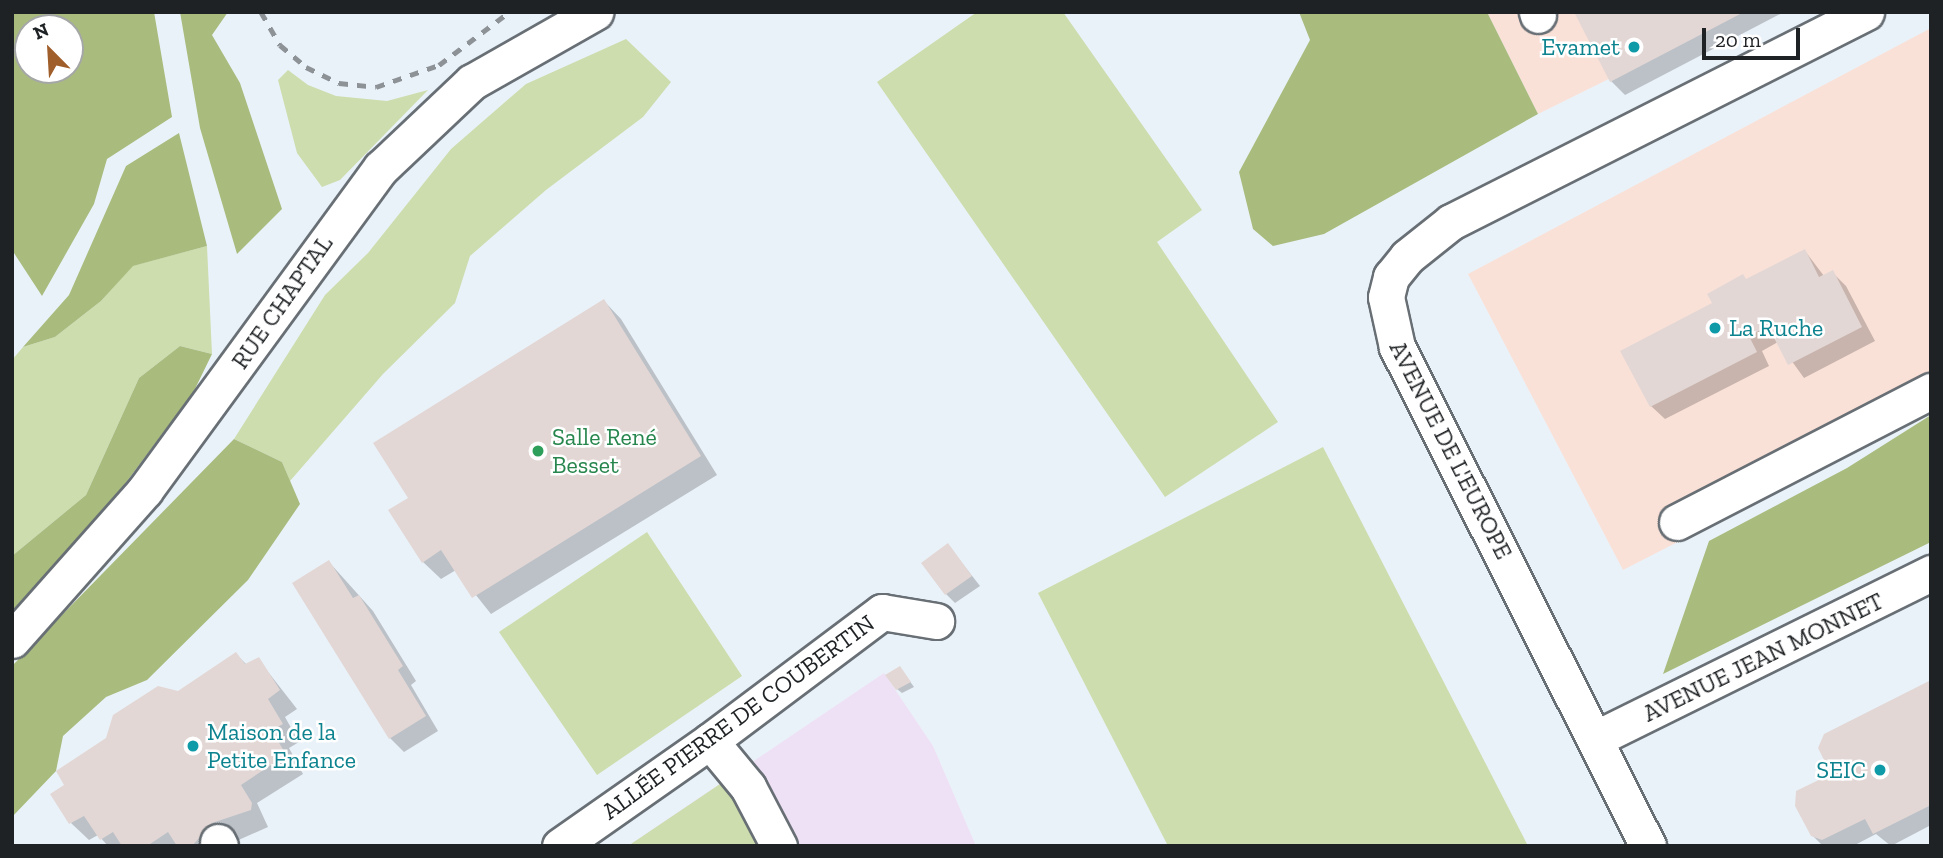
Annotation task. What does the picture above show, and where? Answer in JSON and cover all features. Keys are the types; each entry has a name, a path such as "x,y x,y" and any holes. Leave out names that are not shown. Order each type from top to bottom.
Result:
{"street":[{"name":"RUE CHAPTAL","path":"12,640 145,490 381,168 472,82 595,12"},
{"name":"AVENUE DE L'EUROPE","path":"1648,846 1397,347 1387,308 1391,277 1423,240 1451,222 1866,12"},
{"path":"1676,523 1931,391"},
{"name":"AVENUE JEAN MONNET","path":"1595,739 1930,575"},
{"name":"ALLÉE PIERRE DE COUBERTIN","path":"560,846 710,741 882,612 936,621"},
{"path":"710,741 748,787 779,846"}],"shaded area":[{"path":"1487,12 1744,12 1538,114"},
{"path":"1931,28 1931,412 1623,570 1468,274"},
{"path":"884,673 933,746 976,846 628,846"}],"green space":[{"path":"12,12 154,12 172,117 107,159 94,204 42,296 12,250"},
{"path":"180,12 228,12 212,35 240,83 282,209 237,254 200,128"},
{"path":"977,12 1063,12 1202,210 1157,242 1278,422 1165,497 877,82"},
{"path":"1299,12 1487,12 1538,114 1324,234 1273,246 1253,229 1239,172 1310,40"},
{"path":"626,39 671,82 643,117 546,190 470,256 455,303 383,374 290,481 282,462 234,439 325,295 368,253 451,149 526,84"},
{"path":"288,70 308,85 336,96 387,101 428,90 340,180 322,187 297,153 278,80"},
{"path":"179,133 207,246 133,266 101,301 55,337 23,347 69,295 126,166"},
{"path":"207,246 212,354 180,346 139,378 86,495 12,556 12,360 23,347 55,337 101,301 132,266"},
{"path":"180,346 212,354 193,393 65,564 12,613 12,556 86,495 139,378"},
{"path":"1931,415 1931,542 1663,674 1709,541 1847,468"},
{"path":"234,439 282,462 300,504 248,580 147,680 106,697 63,736 56,771 12,817 12,666"},
{"path":"1323,447 1528,846 1168,846 1038,593"},
{"path":"647,532 742,676 597,775 499,632"},
{"path":"726,780 766,846 628,846"}],"building":[{"name":"Evamet","path":"1574,12 1744,12 1610,82"},
{"name":"La Ruche","path":"1805,249 1819,277 1833,270 1862,327 1788,365 1768,326 1749,336 1757,352 1650,407 1620,351 1712,303 1707,294 1743,274 1746,279"},
{"name":"Salle René Besset","path":"604,299 701,456 472,598 441,550 422,563 388,510 408,498 373,443"},
{"path":"948,543 972,576 945,595 921,563"},
{"path":"329,560 353,598 359,595 403,666 398,670 426,716 389,739 292,583"},
{"name":"Maison de la Petite Enfance","path":"236,652 245,664 259,657 280,690 268,699 283,724 272,730 286,755 241,785 252,803 251,810 212,823 192,846 177,846 168,832 147,846 122,846 113,832 100,840 84,816 69,824 50,794 64,785 56,771 106,738 113,715 158,686 178,691"},
{"path":"900,666 911,682 896,690 885,675"},
{"name":"SEIC","path":"1931,680 1931,805 1873,834 1865,819 1822,840 1811,836 1795,806 1796,791 1831,774 1818,748 1824,734"}],"railway":[{"path":"261,12 280,45 306,67 339,83 376,87 439,65 509,12"}],"place":[{"name":"Evamet","path":"1634,47"},
{"name":"La Ruche","path":"1715,328"},
{"name":"Salle René Besset","path":"538,451"},
{"name":"Maison de la Petite Enfance","path":"193,746"},
{"name":"SEIC","path":"1880,770"}]}
